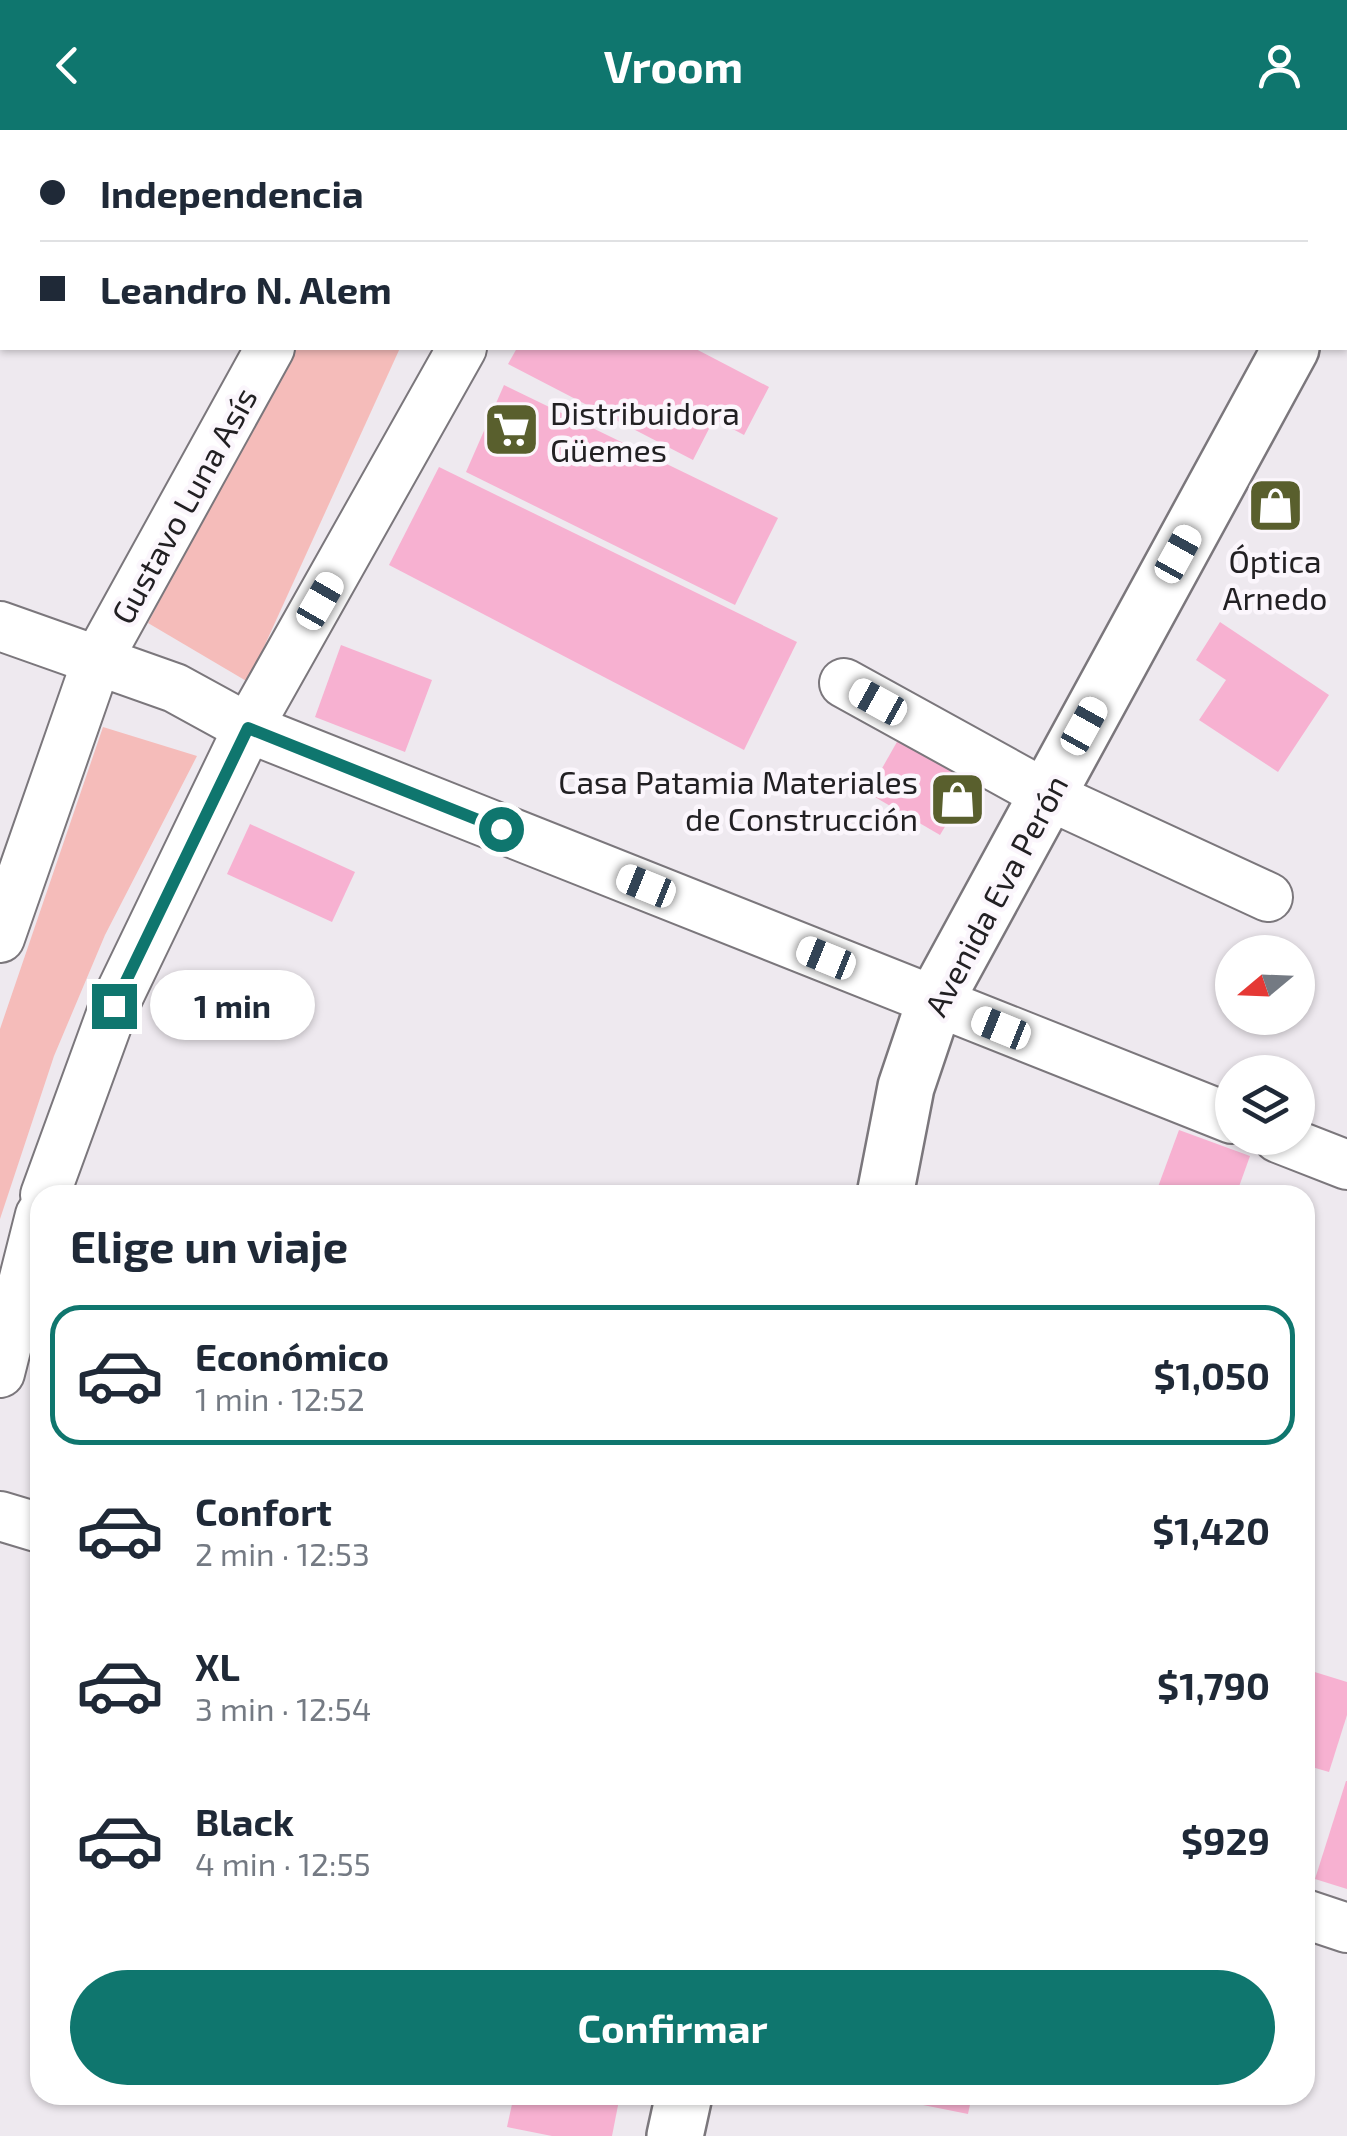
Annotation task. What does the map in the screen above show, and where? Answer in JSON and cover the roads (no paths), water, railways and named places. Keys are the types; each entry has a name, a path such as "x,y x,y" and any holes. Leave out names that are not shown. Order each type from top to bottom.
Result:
{"main road":[{"name":"Avenida Eva Perón","path":"887,1185 906,1087 935,1002 1290,350"},
{"path":"675,2136 682,2105"}],"street":[{"name":"Gustavo Luna Asís","path":"0,938 96,663 269,350"},
{"path":"49,1185 114,1006 248,728 461,350"},
{"path":"0,626 175,688 248,728 1215,1112"},
{"path":"844,683 1047,795 1268,897"},
{"path":"1315,1152 1347,1165"},
{"path":"0,1373 30,1254"},
{"path":"0,1516 30,1525"},
{"path":"1315,1917 1347,1928"}],"place":[{"name":"Distribuidora Güemes","path":"511,430"},
{"name":"Óptica Arnedo","path":"1275,506"},
{"name":"Casa Patamia Materiales de Construcción","path":"957,799"}]}
